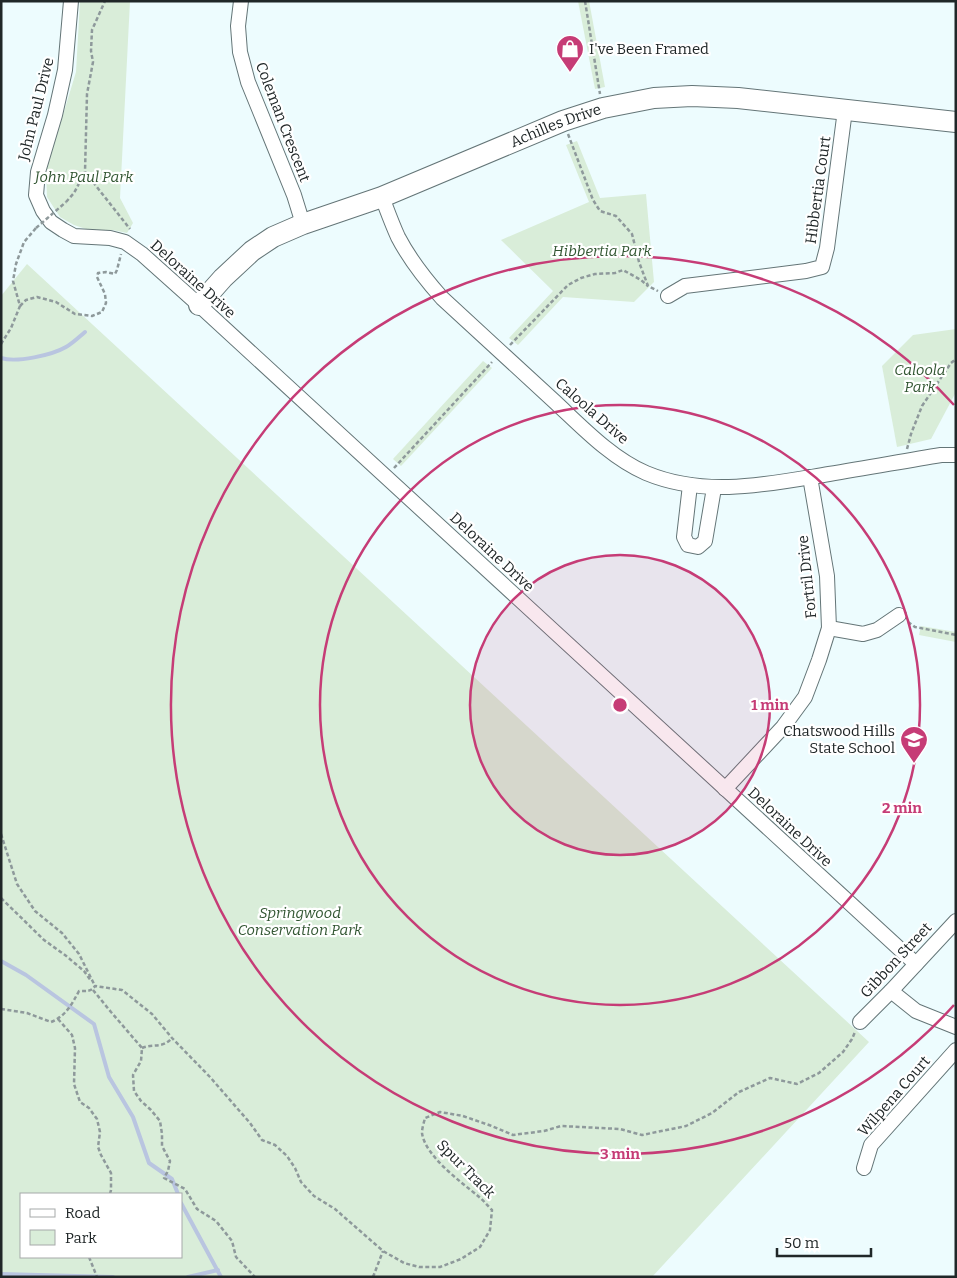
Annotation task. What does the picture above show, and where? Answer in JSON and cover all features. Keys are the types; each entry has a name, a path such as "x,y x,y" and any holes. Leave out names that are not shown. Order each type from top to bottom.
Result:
{"street":[{"name":"John Paul Drive","path":"36,194 38,172 55,115 65,70 71,1"},
{"name":"Coleman Crescent","path":"241,1 238,26 240,52 248,82 294,195 303,224"},
{"name":"Achilles Drive","path":"200,305 223,278 252,251 273,237 303,224 382,197 563,121 602,108 654,98 692,96 738,98 956,122"},
{"name":"Hibbertia Court","path":"668,296 685,286 806,271 822,267 827,248 844,110"},
{"name":"Deloraine Drive","path":"36,194 43,211 51,222 62,230 74,236 110,238 125,242 142,254 200,305 916,964"},
{"name":"Caloola Drive","path":"382,197 398,236 408,254 424,277 449,304 594,437 621,458 646,473 690,486 714,488 749,486 941,454 956,455"},
{"name":"Fortril Drive","path":"725,789 783,728 805,697 829,628 827,576 810,477"},
{"path":"690,486 684,537 688,544 698,547 705,541 714,488"},
{"path":"829,628 863,634 877,630 899,615"},
{"name":"Gibbon Street","path":"860,1022 891,992 956,921"},
{"path":"891,992 916,1011 956,1027"},
{"name":"Wilpena Court","path":"864,1168 870,1145 956,1050"}],"path":[{"path":"20,306 13,281 16,264 24,242 36,228 74,193 85,172 87,94 93,62 91,51 92,30 105,1"},
{"path":"585,1 602,108"},
{"path":"563,121 593,200 600,210 616,216 632,234 638,262 648,286 668,296"},
{"path":"1,344 11,328 20,306 26,300 37,297 56,302 75,314 92,316 102,312 106,303 105,294 97,277 98,273 114,274 117,270 125,242 132,232 85,172"},
{"path":"904,461 911,434 922,406 951,363 956,359"},
{"path":"899,615 915,627 956,635"},
{"path":"1,834 17,884 35,911 62,933 79,954 95,986"},
{"path":"1,898 44,940 66,955 84,971 95,986"},
{"path":"93,990 95,986"},
{"name":"Spur Track","path":"95,986 122,990 152,1014 172,1038 210,1077 250,1123 262,1140 276,1145 287,1156 301,1182 314,1196 335,1209 383,1251 404,1264 419,1268 440,1267 461,1259 480,1247 490,1230 492,1210 479,1197 456,1180 442,1166 426,1145 422,1132 426,1118 440,1112 463,1116 513,1135 544,1132 561,1126 620,1129 642,1135 686,1126 712,1112 739,1092 770,1078 797,1084 819,1073 852,1040 860,1022"},
{"path":"1,1009 27,1013 51,1022 66,1013 80,991 93,990"},
{"path":"93,990 142,1048 140,1061 133,1074 134,1091 160,1121 162,1146 170,1161 164,1178 184,1189 197,1209 216,1221 232,1241 236,1257 255,1277"},
{"path":"58,1019 72,1036 75,1048 74,1084 80,1102 89,1108 98,1119 100,1132 98,1147 111,1173 110,1193"},
{"path":"142,1048 162,1046 167,1044 172,1038"},
{"path":"373,1277 383,1251"},
{"path":"89,1258 97,1277"}],"green space":[{"name":"John Paul Park","path":"80,1 130,1 120,198 133,223 127,233 113,230 89,230 74,225 60,217 47,197 46,171 76,72"},
{"path":"578,1 589,1 605,87 595,89"},
{"name":"Hibbertia Park","path":"577,141 600,198 646,194 654,282 634,302 563,297 518,345 509,338 553,291 501,240 589,202 566,145"},
{"name":"Springwood Conservation Park","path":"27,264 869,1042 652,1277 1,1277 1,296"},
{"name":"Caloola Park","path":"956,329 956,392 931,439 897,447 882,366 913,335"},
{"path":"483,361 492,368 401,466 393,459"},
{"path":"921,626 956,632 956,642 919,635"}],"waterway":[{"path":"1,358 16,360 52,353 69,345 85,332"},
{"path":"1,961 26,975 94,1024 109,1077 133,1117 149,1163 172,1179 178,1193"},
{"path":"182,1205 221,1277"},
{"path":"188,1277 218,1270"},
{"path":"1,1274 113,1277"}],"place":[{"name":"I've Been Framed","path":"570,73"},
{"name":"Chatswood Hills State School","path":"914,764"}]}
